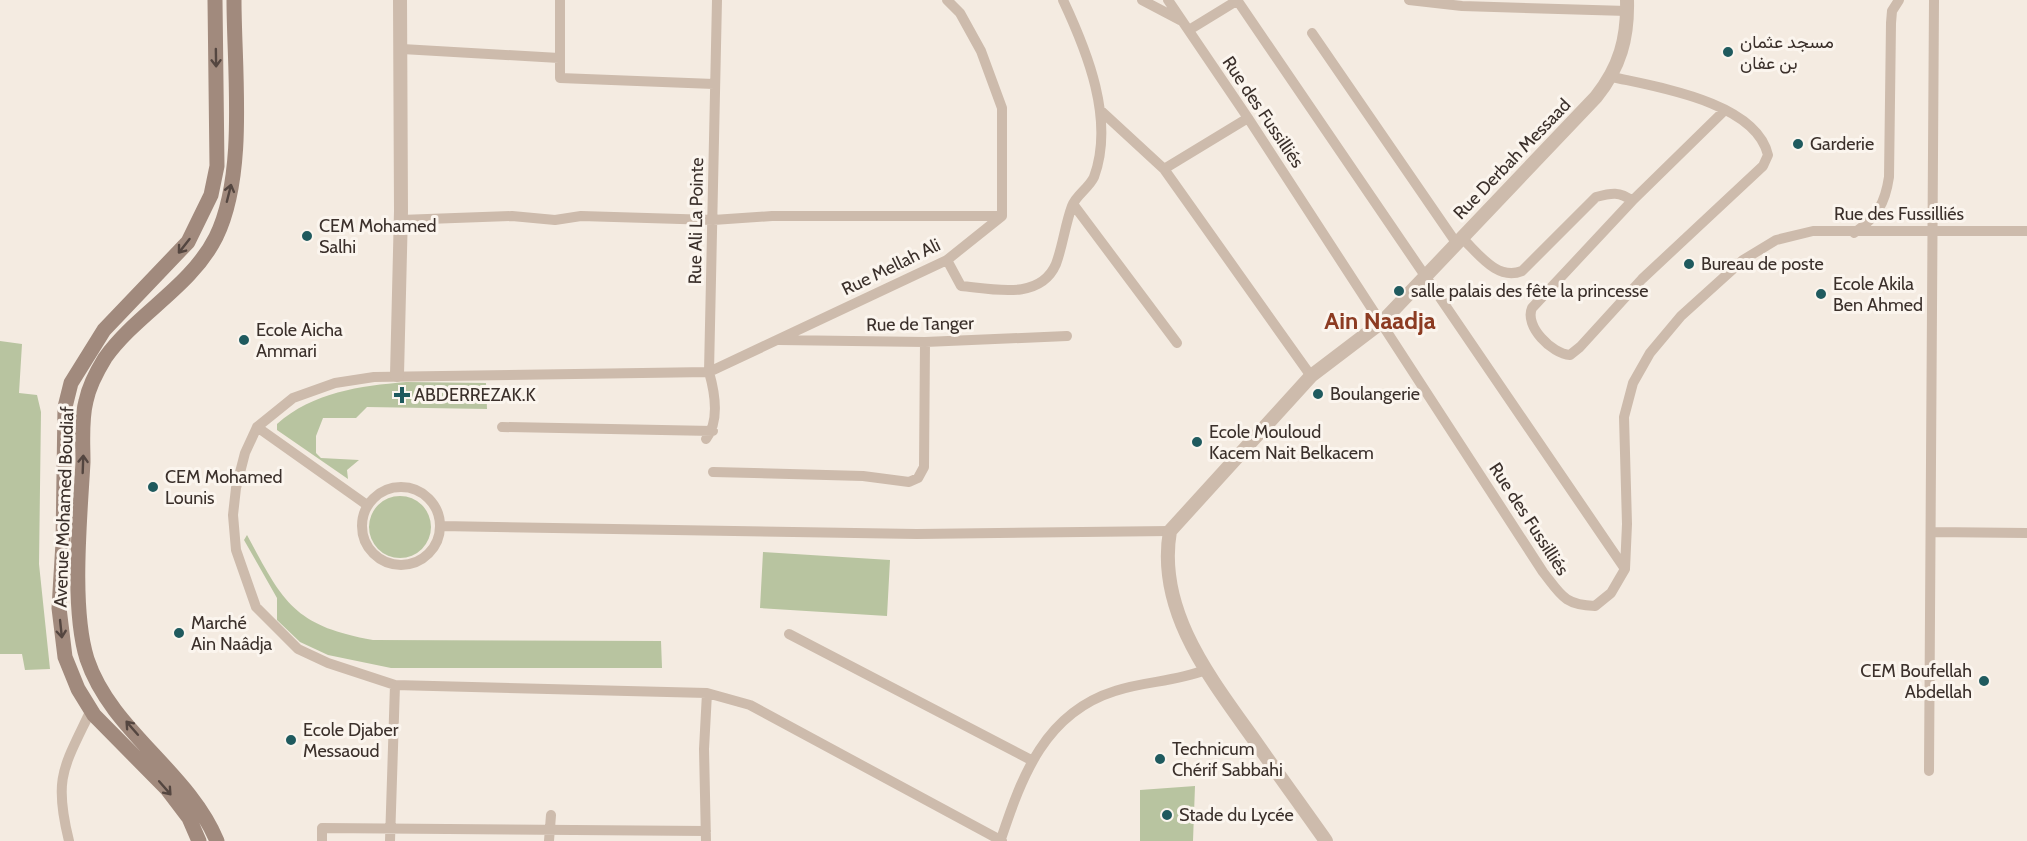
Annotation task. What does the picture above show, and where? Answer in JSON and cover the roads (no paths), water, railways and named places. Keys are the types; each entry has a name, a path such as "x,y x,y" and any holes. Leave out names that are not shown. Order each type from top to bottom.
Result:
{"main road":[{"name":"Avenue Mohamed Boudiaf","path":"199,841 189,818 168,789 91,710 78,689 65,657 59,608 63,543 65,407 71,383 98,338 188,242 211,195 217,166 215,0"},
{"name":"Avenue Mohamed Boudiaf","path":"217,841 209,820 196,801 113,706 88,660 80,631 80,540 85,403 94,378 105,359 123,337 197,266 216,237 224,212 231,186 235,156 234,0"}],"street":[{"path":"397,375 402,49 400,0"},
{"path":"560,0 560,78 714,84"},
{"name":"Rue Ali La Pointe","path":"502,427 709,435 715,396 709,372 717,0"},
{"path":"400,220 512,216 555,220 581,216 713,220 772,216 1002,216 1002,108 981,51 960,13 947,0"},
{"path":"947,260 961,286 1023,291 1039,283 1055,266 1073,204 1093,178 1101,146 1100,110 1082,39 1063,0"},
{"path":"1143,0 1180,20"},
{"name":"Rue des Fussilliés","path":"1168,0 1382,321 1559,594 1575,606 1595,606 1611,593 1625,569 1624,417 1633,382 1650,353 1681,316 1743,260 1776,240 1813,231 1854,233 1933,230 2027,231"},
{"path":"1189,30 1237,0 1424,278 1625,569"},
{"path":"1409,0 1462,6 1627,6"},
{"path":"1854,233 1871,221 1886,199 1889,177 1891,23 1892,11 1899,0"},
{"path":"1929,771 1934,0"},
{"name":"Rue Derbah Messaad","path":"1170,531 1311,376 1382,321 1460,241 1612,77 1626,36 1627,6"},
{"path":"1312,33 1460,241 1502,273 1512,275 1522,271 1596,197 1611,192 1625,195 1632,201"},
{"path":"402,49 559,58"},
{"path":"1612,77 1680,93 1725,110 1747,122 1758,133 1768,155 1763,166 1642,279 1575,352 1564,355 1540,335 1531,324 1529,315 1541,297 1632,201 1725,110"},
{"path":"1100,110 1164,169 1311,376"},
{"path":"1164,169 1248,118"},
{"path":"1073,204 1177,343"},
{"name":"Rue Mellah Ali","path":"709,372 947,260 1002,216"},
{"name":"Rue de Tanger","path":"774,340 925,342 1067,336"},
{"path":"713,472 863,476 909,482 918,478 924,467 925,342"},
{"path":"709,372 397,375 335,383 293,398 257,427 245,453 233,515 237,550 256,607 298,649 328,663 395,685 707,693 750,705 1002,840 1017,787 1031,760 1047,738 1087,704 1114,691 1181,680 1205,670"},
{"path":"257,427 367,505"},
{"path":"403,487 414,489 426,496 435,506 441,526 436,546 425,558 408,566 397,566 374,555 365,544 361,521 367,505 386,489 403,487"},
{"path":"441,526 917,534 1170,531 1167,560 1174,602 1205,670 1326,841"},
{"path":"1932,532 2027,533"},
{"path":"789,634 1031,760"},
{"path":"390,835 395,685"},
{"path":"322,841 322,828 390,835 706,836 704,782 707,693"},
{"path":"69,841 61,798 62,771 91,710"},
{"path":"549,836 551,815"}],"place":[{"name":"مسجد عثمان بن عفان","path":"1728,52"},
{"name":"Garderie","path":"1798,144"},
{"name":"CEM Mohamed Salhi","path":"307,236"},
{"name":"Bureau de poste","path":"1689,264"},
{"name":"salle palais des fête la princesse","path":"1399,291"},
{"name":"Ecole Akila Ben Ahmed","path":"1821,294"},
{"name":"Ecole Aicha Ammari","path":"244,340"},
{"name":"Boulangerie","path":"1318,394"},
{"name":"ABDERREZAK.K","path":"402,395"},
{"name":"Ecole Mouloud Kacem Nait Belkacem","path":"1197,442"},
{"name":"CEM Mohamed Lounis","path":"153,487"},
{"name":"Marché Ain Naâdja","path":"179,633"},
{"name":"CEM Boufellah Abdellah","path":"1984,681"},
{"name":"Ecole Djaber Messaoud","path":"291,740"},
{"name":"Technicum Chérif Sabbahi","path":"1160,759"},
{"name":"Stade du Lycée","path":"1167,815"}],"district":[{"name":"Ain Naadja","path":"1380,320"}]}
